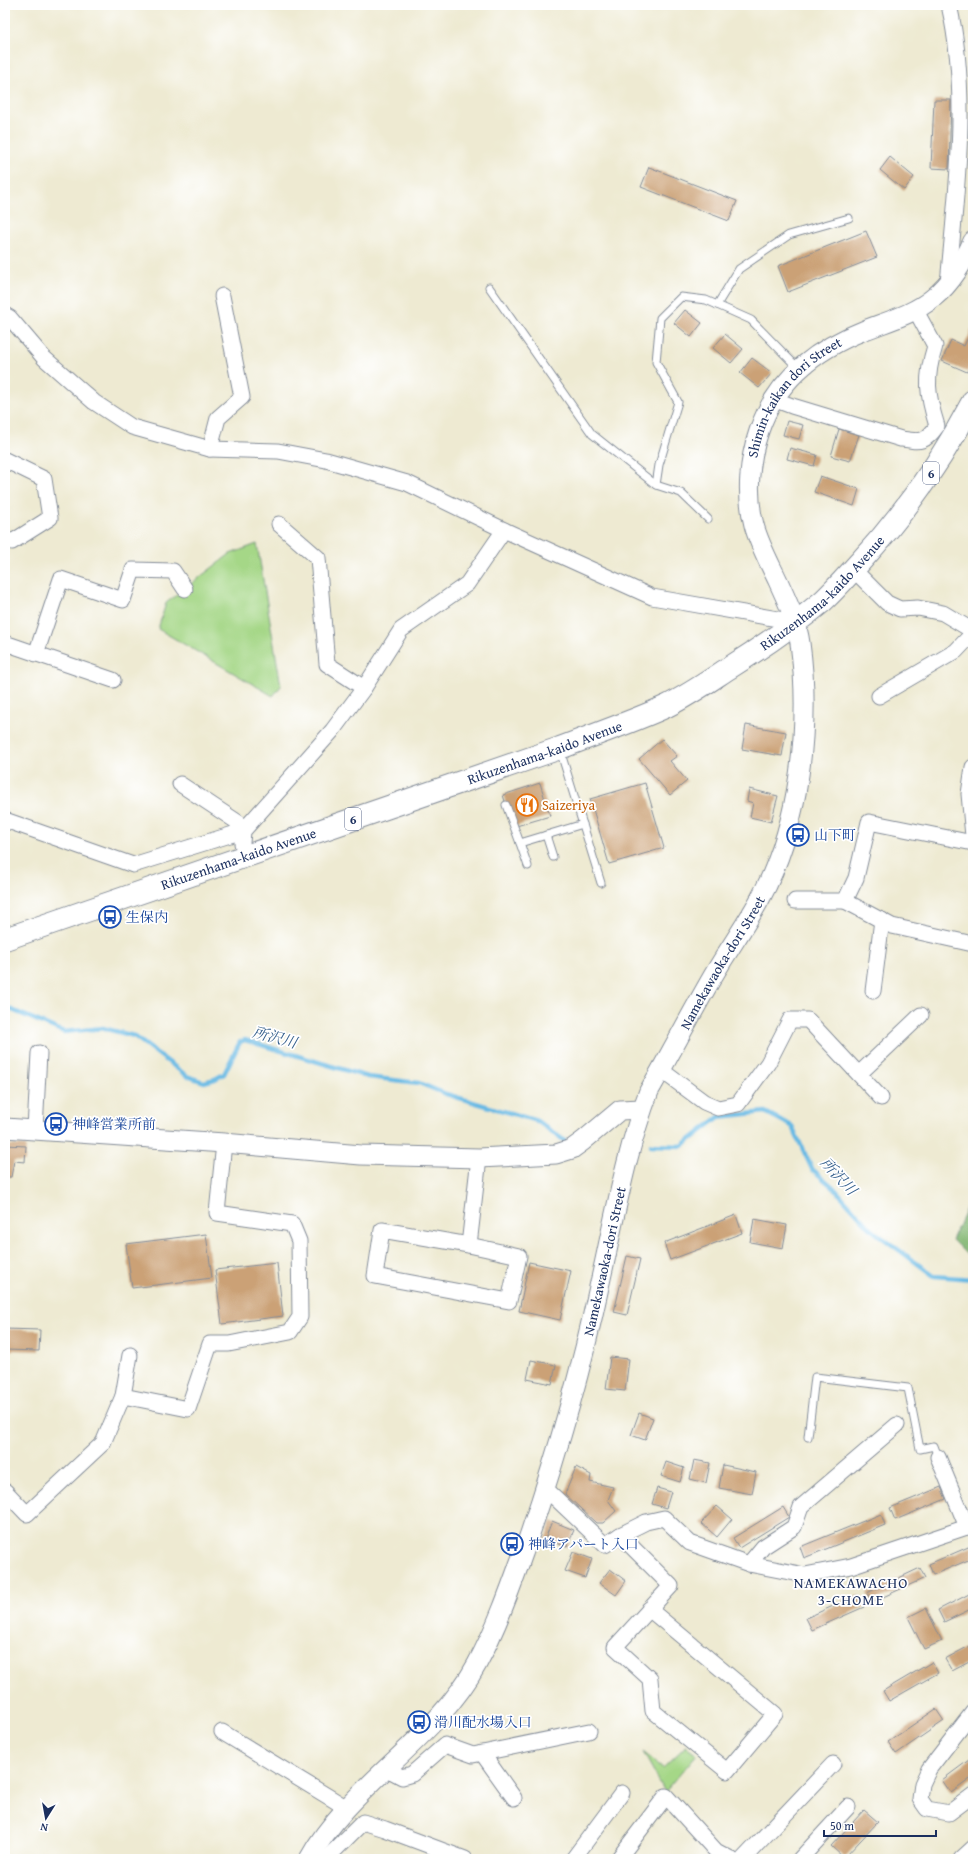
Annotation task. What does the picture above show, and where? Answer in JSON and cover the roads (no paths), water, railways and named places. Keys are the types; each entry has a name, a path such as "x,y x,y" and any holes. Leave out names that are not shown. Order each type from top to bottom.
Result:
{"highway":[{"name":"Rikuzenhama-kaido Avenue","path":"5,939 560,748 629,722 674,702 745,658 823,601 881,539 927,480 952,441 973,401"}],"street":[{"path":"948,285 956,193 960,109 955,28 950,5"},
{"name":"Shimin-kaikan dori Street","path":"795,622 754,526 750,483 753,453 760,428 774,399 799,369 818,353 836,342 896,319 931,300 948,285 962,264 973,241"},
{"path":"210,449 218,418 242,397 222,296"},
{"path":"774,399 792,406 901,439 918,441 929,438 937,426 929,400 928,384 929,367 935,346 915,309"},
{"path":"5,315 10,318 44,358 89,397 132,427 210,449 278,451 326,460 400,481 652,597 795,622"},
{"path":"5,460 44,479 50,518 12,542 5,539"},
{"path":"279,524 318,558 327,664 364,688"},
{"path":"5,820 133,865 243,831 332,730 364,688 401,630 467,584 504,530"},
{"path":"36,654 61,579 123,600 133,570 173,571 185,589"},
{"path":"853,570 887,603 900,609 918,608 943,613 973,632 956,651 879,696"},
{"name":"Namekawaoka-dori Street","path":"310,1857 324,1836 347,1808 387,1769 456,1696 476,1666 494,1630 546,1489 573,1398 587,1345 627,1162 642,1109 649,1091 714,975 761,898 781,849 797,784 803,741 803,678 800,641 795,622"},
{"path":"5,643 112,680"},
{"path":"973,767 969,794 973,836"},
{"path":"180,784 239,823 243,831 242,842 245,856"},
{"path":"845,901 856,878 870,822 973,843"},
{"path":"795,901 845,901 892,926 973,944"},
{"path":"873,991 882,920"},
{"path":"859,1074 921,1015"},
{"path":"661,1070 704,1102 718,1108 738,1104 768,1063 790,1020 808,1020 881,1098"},
{"path":"35,1130 39,1053"},
{"path":"5,1128 224,1143 361,1155 414,1158 479,1158 556,1154 572,1149 620,1110 642,1109"},
{"path":"122,1396 188,1409 210,1344 229,1344 290,1332 300,1317 299,1241 292,1224 217,1213 224,1143"},
{"path":"469,1245 479,1158"},
{"path":"382,1230 469,1245 519,1256 509,1301 374,1276 382,1230"},
{"path":"5,1491 27,1514 103,1443 122,1396 130,1355"},
{"path":"749,1564 763,1547 794,1527 801,1507 897,1425"},
{"path":"546,1489 605,1545 620,1535 646,1522 664,1518 690,1542 749,1564 805,1575 851,1566 970,1527 938,1458"},
{"path":"620,1535 670,1586 649,1609 615,1648 650,1679 653,1711 727,1771 775,1714 649,1609"},
{"path":"973,1712 929,1770 922,1784 920,1799 927,1809 949,1813 973,1795"},
{"path":"387,1769 402,1777 412,1774 445,1745 473,1755 588,1731"},
{"path":"222,1732 347,1808"},
{"path":"482,1753 514,1798"},
{"path":"743,1859 833,1764"},
{"path":"573,1859 622,1793"},
{"path":"618,1859 666,1796 716,1851 731,1859"},
{"path":"800,1859 848,1807"},
{"path":"310,1857 327,1858 363,1822 385,1828 465,1859"},
{"path":"961,1859 973,1848"}],"lane":[{"path":"717,305 739,269 789,235 849,218"},
{"path":"489,287 592,434 656,485 681,494 708,519"},
{"path":"656,485 659,465 678,402 656,362 660,318 681,296 706,300 751,320 799,369"},
{"path":"560,748 601,883"},
{"path":"506,804 528,866"},
{"path":"520,843 583,824"},
{"path":"546,835 553,857"},
{"path":"808,1437 815,1377 908,1388 920,1449 934,1446 938,1458"}],"waterway":[{"name":"所沢川","path":"5,1007 64,1032 103,1028 134,1036 187,1076 204,1082 215,1079 224,1074 240,1042 245,1040 368,1077 419,1083 446,1094 537,1121 565,1141"},
{"name":"所沢川","path":"651,1145 682,1146 719,1117 765,1112 792,1126 812,1169 833,1187 872,1230 934,1276 973,1279"}],"place":[{"name":"Saizeriya","path":"527,805"},
{"name":"山下町","path":"798,835"},
{"name":"生保内","path":"110,917"},
{"name":"神峰営業所前","path":"56,1124"},
{"name":"神峰アパート入口","path":"512,1544"},
{"name":"滑川配水場入口","path":"419,1722"}],"district":[{"name":"NAMEKAWACHO 3-CHOME","path":"851,1590"}]}
